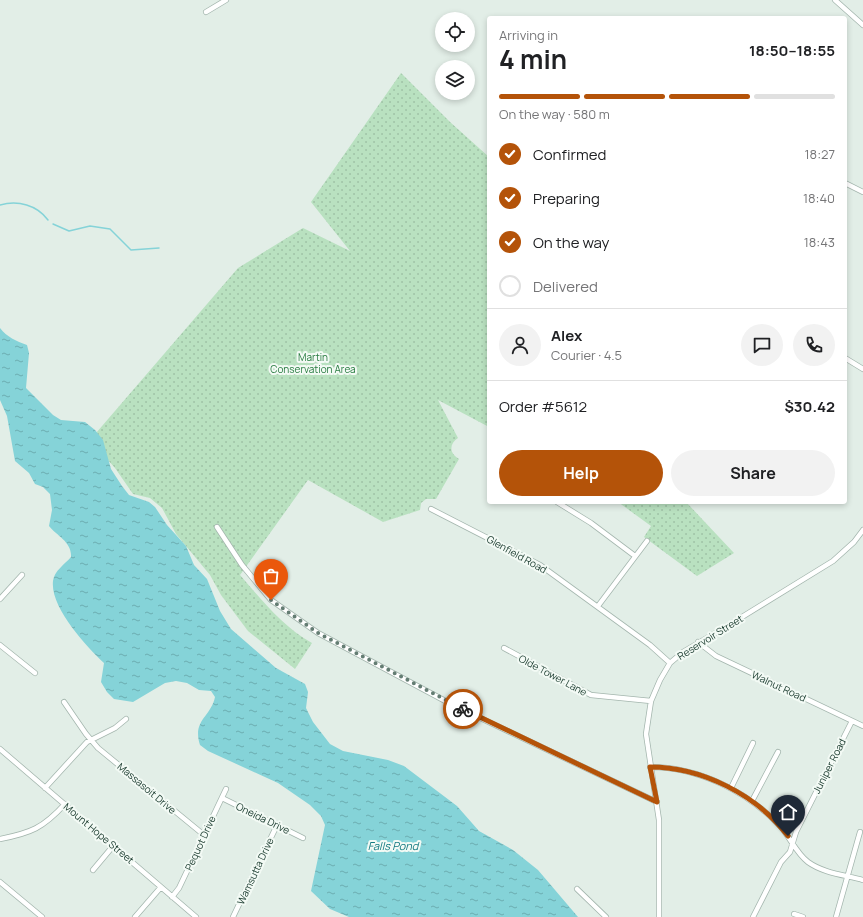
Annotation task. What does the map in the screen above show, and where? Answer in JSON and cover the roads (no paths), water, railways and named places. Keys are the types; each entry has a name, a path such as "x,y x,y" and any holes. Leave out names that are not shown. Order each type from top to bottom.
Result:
{"street":[{"path":"206,12 226,0"},
{"path":"835,0 863,25"},
{"path":"847,184 863,192"},
{"path":"847,359 863,369"},
{"path":"560,504 591,523 635,556"},
{"name":"Glenfield Road","path":"431,509 534,561 598,606 650,645 670,663"},
{"path":"218,527 242,565 271,600 318,633 451,704 657,802"},
{"name":"Reservoir Street","path":"659,917 659,820 646,734 651,701 660,680 670,663 698,642 729,626 833,560 854,542 863,530"},
{"path":"598,606 647,541"},
{"path":"0,600 22,575"},
{"name":"Walnut Road","path":"698,642 716,656 863,726"},
{"path":"0,645 35,673"},
{"name":"Olde Tower Lane","path":"504,648 591,695 651,701"},
{"name":"Massasoit Drive","path":"64,702 91,740 204,835"},
{"path":"45,788 75,753 91,740 115,728 126,719"},
{"name":"Juniper Road","path":"753,917 781,862 788,855 796,832 852,721"},
{"path":"730,788 753,743"},
{"name":"Mount Hope Street","path":"0,749 114,845 196,917"},
{"path":"752,801 778,752"},
{"path":"650,767 664,767 684,772 703,777 730,788 752,801 779,825 809,863 820,868 863,880"},
{"name":"Pequot Drive","path":"172,897 179,888 226,788"},
{"name":"Oneida Drive","path":"222,798 303,838"},
{"path":"0,839 30,833 54,816 65,804"},
{"name":"Wamsutta Drive","path":"233,917 277,825"},
{"path":"836,917 860,832"},
{"path":"93,870 114,845"},
{"path":"0,882 42,917"},
{"path":"135,917 161,887"},
{"path":"577,889 606,917"},
{"path":"794,914 803,917"}],"water":[{"name":"Falls Pond","path":"0,328 12,338 27,345 29,353 26,388 53,415 61,420 85,422 95,430 103,440 111,469 129,495 149,502 155,507 167,525 186,546 194,565 207,579 220,611 231,629 276,668 305,684 308,692 306,708 313,722 330,744 343,751 388,760 404,766 457,806 479,831 513,850 538,870 578,917 349,917 330,909 311,891 325,825 321,816 310,805 278,783 208,751 200,745 198,730 200,724 213,704 215,697 211,691 199,690 187,683 176,681 165,683 133,702 114,699 107,692 101,682 104,663 79,636 63,614 57,602 54,591 54,577 60,568 71,557 71,552 67,543 49,526 52,510 50,494 43,487 35,484 29,473 15,461 7,416 0,400"}],"waterway":[{"path":"0,205 14,203 27,205 33,207 48,220"},
{"path":"53,224 69,231 90,226 110,229 131,250 159,248"}],"park label":[{"name":"Martin Conservation Area","path":"313,362"}]}
